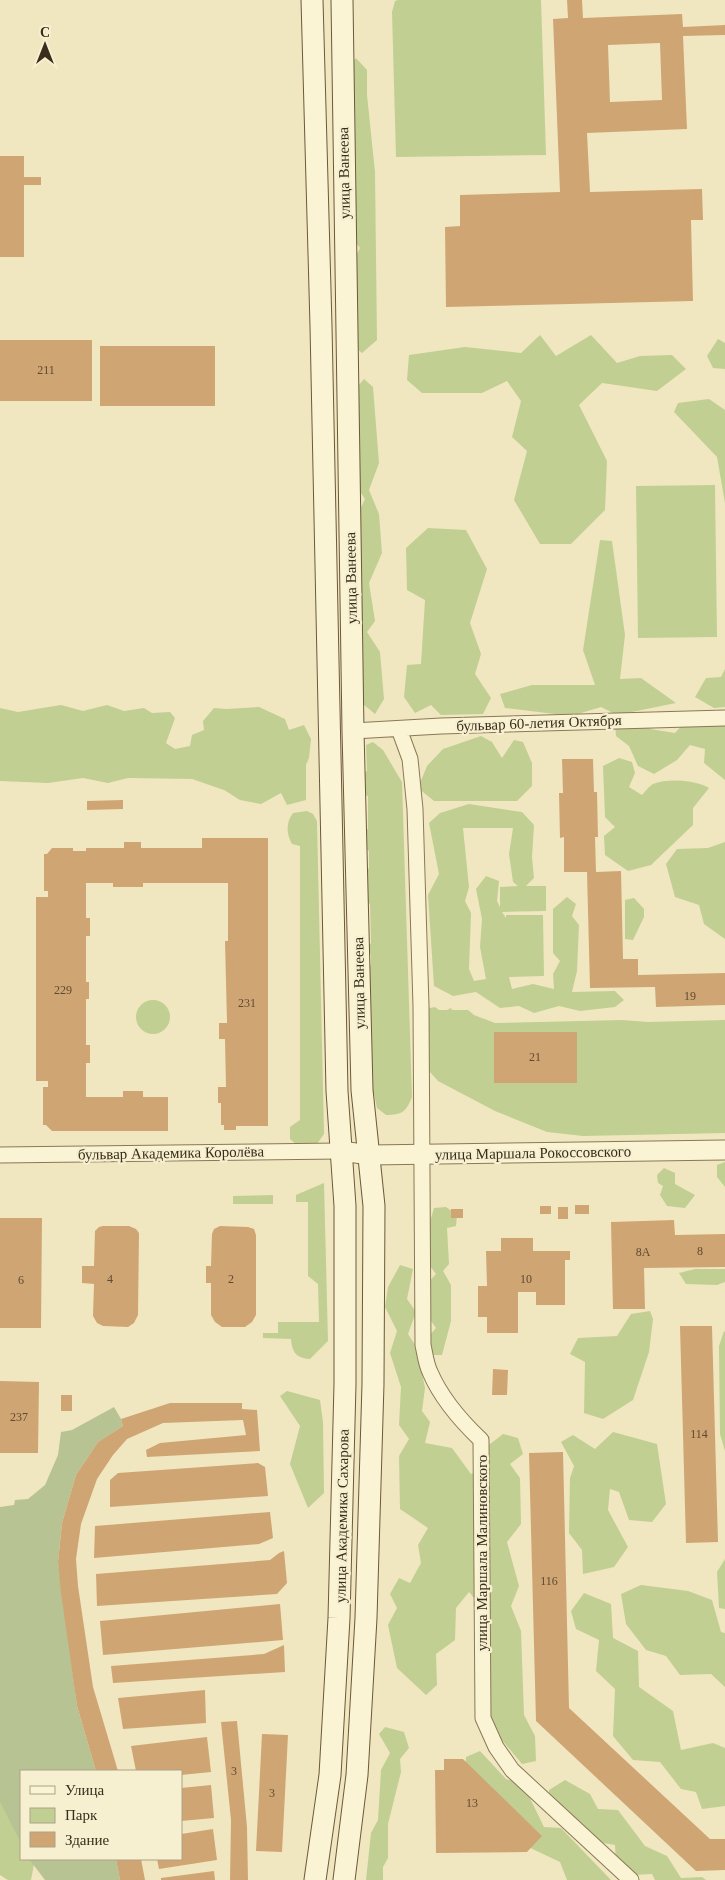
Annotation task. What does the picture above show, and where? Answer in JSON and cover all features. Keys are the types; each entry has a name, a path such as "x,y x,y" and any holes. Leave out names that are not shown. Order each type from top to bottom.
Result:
{"main road":[{"name":"улица Ванеева","path":"312,0 321,326 337,1091 342,1151"},
{"name":"улица Ванеева","path":"342,0 353,731 362,1090 370,1155"},
{"name":"улица Академика Сахарова","path":"315,1880 330,1775 339,1618 345,1384 345,1206 342,1151"},
{"name":"улица Академика Сахарова","path":"344,1880 357,1775 366,1608 373,1384 374,1206 370,1155"}],"street":[{"name":"бульвар 60-летия Октября","path":"353,731 441,726 725,718"},
{"name":"улица Маршала Малиновского","path":"399,729 410,759 415,809 421,1006 423,1345 429,1371 442,1394 463,1423 481,1440 483,1718 496,1747 512,1770 630,1880"},
{"path":"330,732 353,731"},
{"name":"улица Маршала Рокоссовского","path":"342,1151 370,1155 422,1155 725,1150"},
{"name":"бульвар Академика Королёва","path":"0,1154 342,1151"}],"green space":[{"path":"541,0 546,155 396,157 392,12 395,1"},
{"path":"356,58 367,70 367,95 375,172 377,340 362,353 350,343 349,270 360,248 349,234 346,70"},
{"path":"540,335 556,356 591,335 617,363 640,356 672,355 686,369 657,391 602,383 579,405 607,461 605,510 571,544 540,544 514,500 527,451 512,437 521,401 507,381 482,393 422,393 407,380 409,355 465,347 521,353"},
{"path":"718,339 725,343 725,369 713,368 707,356"},
{"path":"364,379 373,387 379,463 369,490 379,514 382,553 369,583 375,621 367,632 380,652 384,699 375,714 358,700 352,526 365,499 355,484 352,393"},
{"path":"709,399 725,410 725,503 717,457 674,412 678,403"},
{"path":"715,485 717,637 638,638 636,486"},
{"path":"428,528 466,530 487,569 470,623 481,654 475,674 491,698 483,714 441,715 431,705 415,713 404,697 407,665 421,664 425,600 407,590 406,548"},
{"path":"600,540 612,541 625,635 620,679 641,678 676,703 617,715 601,707 571,716 505,708 500,694 532,685 595,685 583,650"},
{"path":"725,669 725,707 714,708 695,697 706,678 721,677"},
{"path":"61,705 83,711 107,705 124,711 144,708 152,713 170,712 175,718 166,743 175,749 190,746 192,735 204,730 203,721 214,708 259,707 285,719 289,730 304,725 311,739 309,758 306,765 306,800 287,805 281,793 261,804 240,800 224,790 192,779 128,778 108,783 83,778 48,783 0,781 0,708 18,712"},
{"path":"641,717 650,729 675,733 685,722 725,721 725,780 704,763 705,749 690,745 677,760 654,774 638,766 629,746 616,736 615,724"},
{"path":"481,736 492,742 502,758 514,740 523,742 532,763 532,786 517,801 434,801 418,788 427,766 443,749"},
{"path":"373,742 383,750 402,782 412,1097 403,1112 391,1115 386,1115 377,1108 374,1094 370,1094 364,973 371,965 371,955 367,947 371,943 370,904 359,895 358,878 369,868 369,851 361,844 361,832 368,829 368,796 365,795 365,772 367,771 366,745"},
{"path":"619,758 632,762 635,773 629,787 642,795 653,784 666,781 697,783 709,788 693,808 693,825 651,865 628,871 605,855 604,836 615,827 605,817 603,766"},
{"path":"469,804 522,812 534,825 532,857 534,878 526,886 546,886 546,911 502,912 506,918 506,915 543,915 544,976 509,977 512,989 533,984 554,989 553,974 560,961 553,953 553,909 567,897 576,904 572,916 579,925 577,971 572,992 615,991 624,1000 615,1007 580,1011 559,1006 534,1013 519,1006 500,1008 476,992 453,996 434,986 428,895 439,874 429,823 440,813","holes":["463,828 513,828 509,854 513,882 518,886 500,887 500,907 497,901 499,881 486,876 476,889 482,919 480,947 486,979 474,981 469,969 471,913 465,901 469,887"]},
{"path":"307,811 313,814 317,821 324,1134 317,1144 298,1146 290,1139 290,1127 300,1120 300,846 292,844 288,828 289,820 293,813"},
{"path":"725,842 725,939 704,924 699,905 675,897 666,864 677,849 708,848"},
{"path":"634,898 644,909 644,917 633,940 625,939 625,900"},
{"path":"153,1000 165,1005 170,1017 165,1029 153,1034 141,1029 136,1017 141,1005"},
{"path":"435,1007 439,1010 451,1008 452,1010 468,1010 474,1015 495,1023 725,1020 725,1133 583,1136 547,1132 495,1111 438,1081 429,1071 425,1009"},
{"path":"725,1162 725,1187 717,1177 717,1165"},
{"path":"664,1168 675,1173 675,1184 695,1195 685,1208 667,1206 660,1195 663,1186 658,1183 657,1175"},
{"path":"324,1183 328,1341 310,1359 296,1354 292,1347 291,1339 263,1338 263,1333 278,1333 278,1322 319,1322 318,1284 308,1276 308,1202 296,1202 296,1195"},
{"path":"273,1195 273,1204 233,1204 233,1196"},
{"path":"446,1207 457,1215 456,1226 447,1228 449,1264 443,1271 451,1285 451,1321 442,1355 431,1355 428,1337 436,1328 429,1318 426,1285 436,1274 427,1262 427,1232 434,1208"},
{"path":"400,1265 413,1269 407,1299 416,1312 408,1334 417,1348 425,1388 422,1411 430,1422 425,1443 452,1448 471,1474 484,1469 485,1448 503,1434 518,1438 523,1454 510,1464 520,1478 521,1524 507,1542 519,1586 511,1606 521,1631 524,1715 535,1736 536,1761 522,1764 491,1727 487,1685 488,1615 469,1592 456,1608 455,1640 436,1654 437,1685 426,1695 397,1668 388,1625 397,1608 390,1594 399,1578 410,1583 421,1563 418,1545 428,1528 400,1509 399,1456 409,1439 399,1425 401,1387 390,1353 397,1331 385,1307 388,1287"},
{"path":"695,1269 725,1269 725,1282 717,1285 686,1284 679,1273"},
{"path":"650,1311 653,1319 649,1352 633,1400 603,1419 584,1413 585,1362 570,1354 578,1338 617,1336 631,1314"},
{"path":"724,1331 725,1451 720,1434 719,1346"},
{"path":"287,1391 320,1400 323,1422 324,1493 308,1508 290,1464 300,1426 280,1396"},
{"path":"114,1407 123,1426 98,1442 76,1475 62,1523 58,1562 77,1706 96,1770 20,1770 20,1841 0,1802 0,1507 14,1505 15,1500 28,1499 45,1485 58,1455 61,1432 72,1430"},
{"path":"613,1432 657,1444 666,1504 652,1522 629,1520 619,1492 610,1489 608,1510 628,1547 614,1567 583,1574 582,1550 569,1533 570,1478 574,1466 561,1442 573,1435 595,1449"},
{"path":"725,1559 725,1609 719,1608 717,1572"},
{"path":"641,1585 688,1591 712,1600 721,1632 725,1633 725,1687 711,1674 680,1675 666,1656 646,1650 626,1624 621,1594"},
{"path":"584,1593 611,1604 613,1638 638,1651 639,1687 673,1711 681,1750 713,1743 725,1748 725,1806 702,1809 696,1792 681,1789 660,1762 633,1760 613,1736 615,1689 596,1671 599,1640 576,1629 571,1611"},
{"path":"385,1727 404,1732 409,1748 400,1759 401,1772 388,1824 388,1858 383,1867 383,1880 366,1880 371,1833 378,1820 381,1770 390,1753 379,1734"},
{"path":"480,1751 506,1779 523,1784 544,1827 561,1828 611,1880 567,1880 560,1862 524,1845 465,1789 466,1757"},
{"path":"565,1780 590,1794 598,1809 618,1810 645,1846 667,1856 681,1878 702,1877 706,1880 655,1880 652,1874 633,1875 616,1865 615,1845 580,1839 549,1811 549,1790"},
{"path":"0,1790 20,1830 20,1860 35,1860 31,1880 8,1880 0,1875"},
{"path":"30,1860 116,1860 120,1880 45,1880"}],"building":[{"path":"567,0 582,0 583,18 682,14 683,27 725,25 725,35 683,36 687,129 587,133 590,192 702,189 703,220 691,220 693,301 446,307 445,227 460,226 460,195 560,192 553,19 568,18","holes":["660,43 662,100 610,102 608,45"]},
{"path":"0,156 24,156 24,177 41,177 41,185 24,185 24,257 0,257"},
{"path":"0,340 92,340 92,401 0,401"},
{"path":"100,346 215,346 215,406 100,406"},
{"path":"562,759 593,759 594,792 597,792 598,837 595,837 596,872 621,871 623,959 638,959 638,975 725,973 725,1005 656,1007 655,987 590,988 587,872 564,872 564,837 560,838 559,793 563,793"},
{"path":"123,800 123,809 87,810 87,801"},
{"path":"202,838 268,838 268,1126 236,1126 236,1130 224,1130 224,1125 221,1125 221,1103 218,1103 218,1087 226,1087 225,1039 219,1039 219,1023 227,1023 225,941 228,941 228,883 143,883 143,887 113,887 113,883 86,883 86,918 90,918 90,936 86,936 86,982 89,982 89,999 86,999 86,1045 90,1045 90,1063 86,1063 86,1097 123,1097 123,1091 143,1091 143,1097 168,1097 168,1131 52,1131 46,1125 43,1125 43,1087 48,1087 48,1081 36,1081 36,897 48,897 48,891 44,891 44,854 47,854 52,848 73,848 73,851 86,851 86,848 124,848 124,842 141,842 141,848 202,848"},
{"path":"494,1032 577,1032 577,1083 494,1083"},
{"path":"575,1205 589,1205 589,1214 575,1214"},
{"path":"540,1206 551,1206 551,1214 540,1214"},
{"path":"558,1207 568,1207 568,1219 558,1219"},
{"path":"451,1209 463,1209 463,1218 451,1218"},
{"path":"0,1218 42,1218 41,1328 0,1328"},
{"path":"674,1220 675,1235 725,1234 725,1267 644,1268 645,1309 613,1309 611,1222"},
{"path":"103,1226 129,1226 136,1229 139,1233 138,1315 134,1323 128,1327 103,1326 97,1323 93,1316 94,1284 82,1283 82,1266 94,1266 95,1231"},
{"path":"220,1226 248,1227 254,1229 256,1235 256,1315 252,1322 245,1327 222,1327 215,1322 211,1315 211,1283 206,1283 206,1266 211,1266 212,1234 214,1229"},
{"path":"501,1238 533,1238 533,1251 570,1251 570,1260 565,1260 565,1305 536,1305 536,1292 518,1292 518,1333 487,1333 487,1317 478,1317 478,1286 487,1286 486,1251 501,1251"},
{"path":"680,1326 712,1326 718,1542 686,1543"},
{"path":"493,1369 508,1370 507,1395 492,1395"},
{"path":"0,1381 39,1382 38,1453 0,1453"},
{"path":"61,1395 72,1395 72,1411 61,1411"},
{"path":"170,1403 242,1403 242,1409 257,1410 260,1451 147,1457 146,1450 160,1443 246,1435 243,1420 163,1423 127,1439 113,1455 97,1479 81,1524 76,1559 78,1586 93,1687 118,1770 96,1770 77,1706 58,1562 62,1523 76,1475 98,1442 123,1426 121,1419"},
{"path":"563,1452 569,1708 710,1839 725,1839 725,1870 696,1871 536,1721 529,1453"},
{"path":"258,1463 265,1467 268,1496 110,1507 110,1480 118,1473"},
{"path":"270,1512 273,1538 259,1544 94,1558 95,1526"},
{"path":"284,1551 287,1583 277,1594 97,1606 96,1574 270,1560"},
{"path":"280,1604 283,1640 103,1655 100,1621"},
{"path":"284,1645 285,1672 113,1683 111,1666 264,1654"},
{"path":"205,1690 206,1723 123,1729 118,1698"},
{"path":"237,1721 247,1827 248,1880 230,1880 231,1820 221,1722"},
{"path":"262,1734 288,1735 282,1852 256,1851"},
{"path":"207,1737 211,1772 182,1775 182,1770 136,1770 131,1746"},
{"path":"444,1759 463,1759 542,1836 527,1852 436,1853 435,1770 444,1770"},
{"path":"211,1785 214,1818 182,1821 182,1788"},
{"path":"213,1829 217,1860 159,1869 157,1860 182,1860 182,1834"},
{"path":"116,1860 141,1860 145,1880 120,1880"},
{"path":"214,1871 215,1880 161,1880 161,1878"}]}
